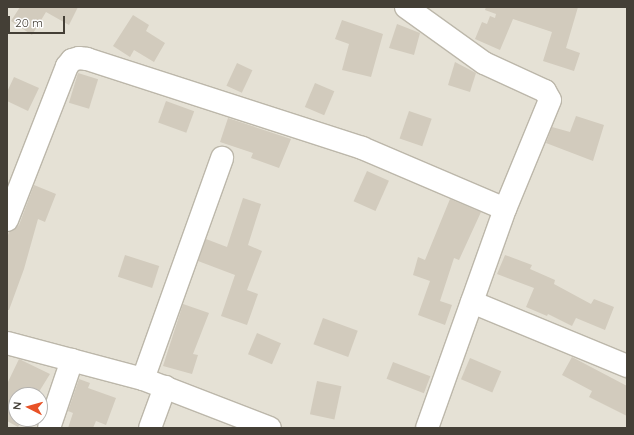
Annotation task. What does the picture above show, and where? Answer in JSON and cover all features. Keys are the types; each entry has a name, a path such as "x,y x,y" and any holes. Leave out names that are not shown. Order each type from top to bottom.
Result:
{"street":[{"path":"406,7 484,63 548,95 549,108 505,209 427,428"},
{"path":"7,220 67,66 72,60 79,58 87,59 362,148 505,209"},
{"path":"143,379 222,158"},
{"path":"472,302 627,366"},
{"path":"7,343 143,379 267,428"},
{"path":"49,428 72,360"},
{"path":"150,428 165,387"}],"shaded area":[{"path":"7,7 627,7 627,428 7,428"}],"building":[{"path":"20,7 78,7 69,25 46,12 32,35 11,21"},
{"path":"486,7 578,7 566,48 580,53 574,71 543,61 552,32 513,19 500,50 475,39 482,22 487,24 490,16 495,18 496,14 485,10"},
{"path":"133,15 149,25 146,31 165,43 154,62 134,50 130,57 113,46"},
{"path":"342,20 383,34 371,77 342,70 349,44 335,39"},
{"path":"397,24 420,33 414,55 389,48"},
{"path":"455,62 476,73 470,92 448,85"},
{"path":"237,63 252,70 242,93 226,86"},
{"path":"78,73 98,79 89,109 69,103"},
{"path":"14,77 39,88 28,111 7,101 7,92"},
{"path":"315,83 334,91 324,115 305,107"},
{"path":"166,101 194,111 186,133 158,123"},
{"path":"409,111 432,119 422,146 400,138"},
{"path":"576,116 604,125 593,161 546,143 552,127 570,132"},
{"path":"228,118 291,139 279,168 251,158 253,153 220,142"},
{"path":"367,171 389,181 376,211 354,201"},
{"path":"34,185 56,194 45,222 38,219 24,269 9,310 7,310 7,238 9,232 19,225"},
{"path":"243,198 261,204 248,245 262,251 247,290 258,294 247,325 221,316 235,275 198,261 206,239 227,247"},
{"path":"450,199 481,212 459,260 454,258 440,301 452,305 445,325 418,315 430,281 413,275 418,257 425,260"},
{"path":"125,255 159,266 152,288 118,277"},
{"path":"505,255 532,265 530,269 555,280 554,284 591,304 594,299 614,307 605,330 576,318 572,326 548,314 547,316 526,307 534,288 497,274"},
{"path":"183,304 209,313 193,354 198,355 192,374 163,366"},
{"path":"323,318 358,331 348,357 313,344"},
{"path":"257,333 281,343 272,364 248,354"},
{"path":"572,357 627,386 627,416 589,397 592,391 562,375"},
{"path":"470,358 501,371 492,392 461,379"},
{"path":"19,359 50,374 42,387 8,387 8,422 7,384"},
{"path":"393,362 430,376 424,393 387,379"},
{"path":"79,379 90,383 88,388 116,398 106,425 96,421 93,428 68,428 73,413 68,411"},
{"path":"317,381 341,386 334,419 310,414"}]}
